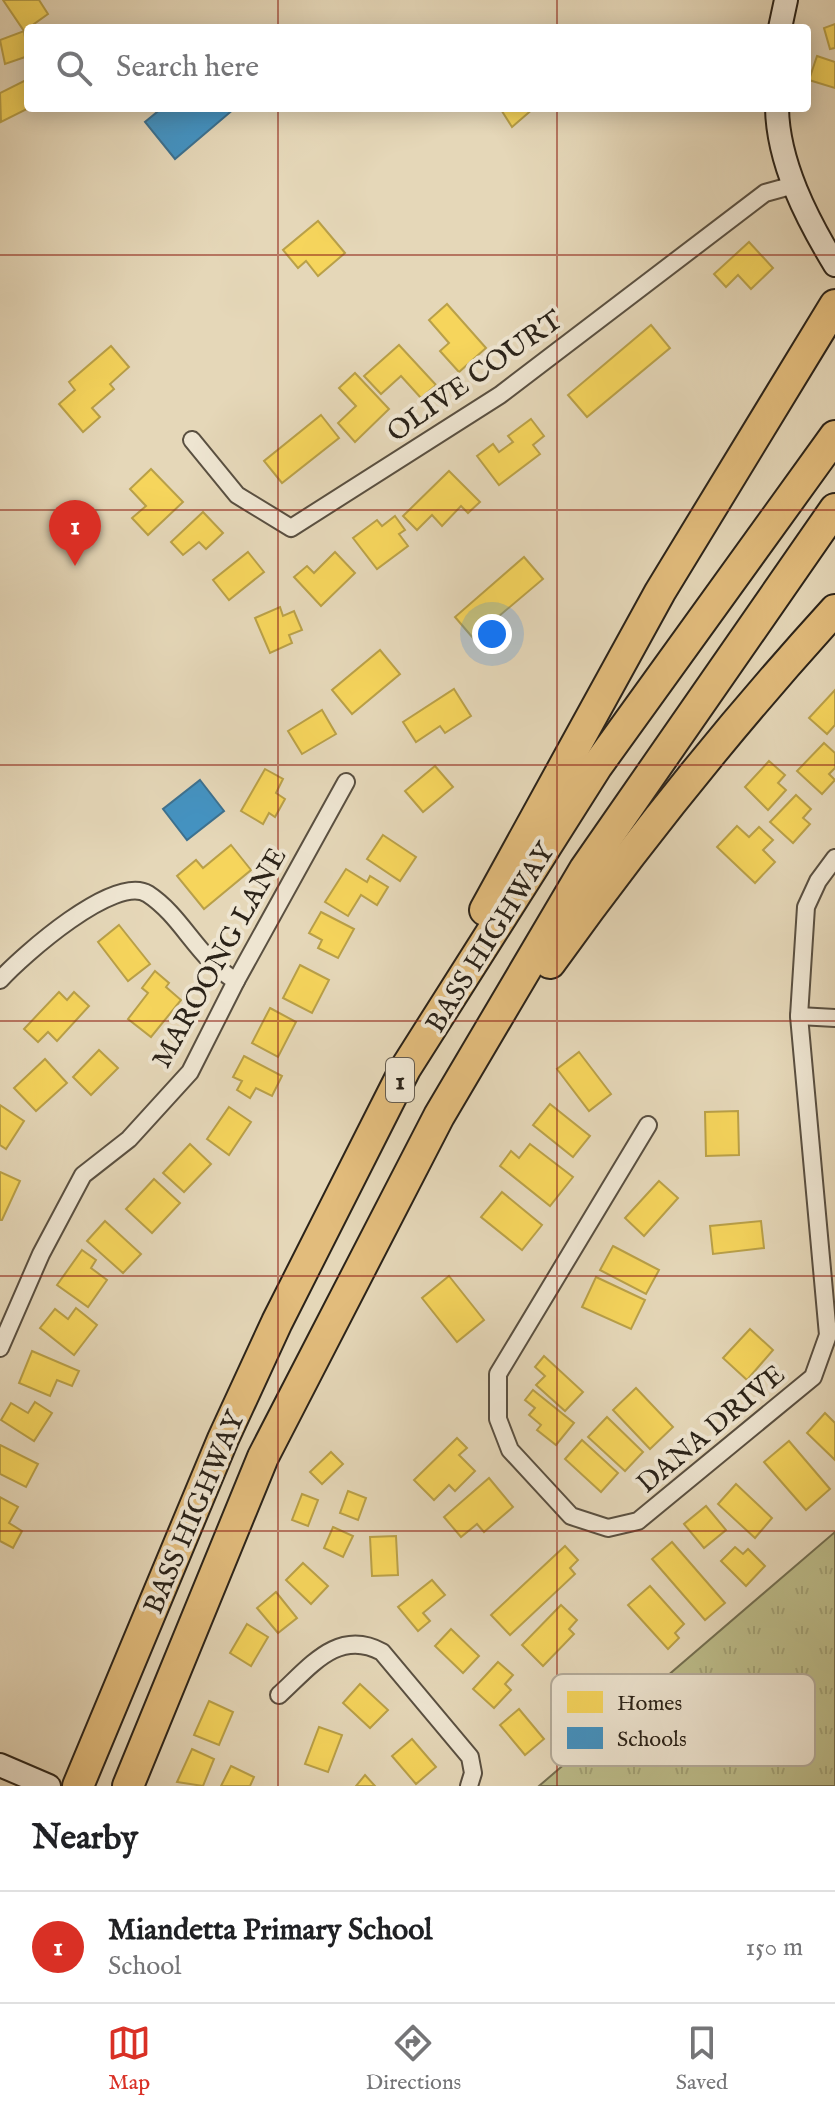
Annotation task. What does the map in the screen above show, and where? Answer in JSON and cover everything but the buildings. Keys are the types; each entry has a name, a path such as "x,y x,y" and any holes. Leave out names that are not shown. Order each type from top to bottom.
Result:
{"highway":[{"path":"405,1069 489,902 606,685 835,305"},
{"name":"BASS HIGHWAY","path":"78,1786 223,1439 277,1322 405,1069 597,766 835,436"},
{"name":"BASS HIGHWAY","path":"128,1786 263,1457 439,1116 585,869 835,509"},
{"path":"439,1116 628,854 761,692 835,610"}],"main road":[{"path":"781,24 786,0"},
{"path":"777,112 777,125 794,185 835,265"},
{"path":"808,215 835,234"},
{"path":"4,1766 49,1786"}],"street":[{"name":"OLIVE COURT","path":"192,440 237,495 291,528 500,395 765,193 794,185"},
{"name":"MAROONG LANE","path":"0,1348 41,1254 83,1175 129,1139 190,1072 236,981 346,782"},
{"name":"DANA DRIVE","path":"648,1125 498,1374 498,1419 510,1450 571,1516 608,1528 638,1521 813,1377 828,1335 799,1016 806,907 818,881 835,858"},
{"path":"0,980 14,965 100,899 126,891 145,892 163,906 215,968 236,981"},
{"path":"799,1016 835,1018"},
{"path":"279,1695 331,1648 349,1642 367,1644 382,1652 470,1757 473,1773 469,1786"}],"green space":[{"path":"835,1532 835,1786 539,1786 562,1766 815,1766 815,1674 670,1674"}],"place":[{"name":"Miandetta Primary School","path":"75,566"}]}
